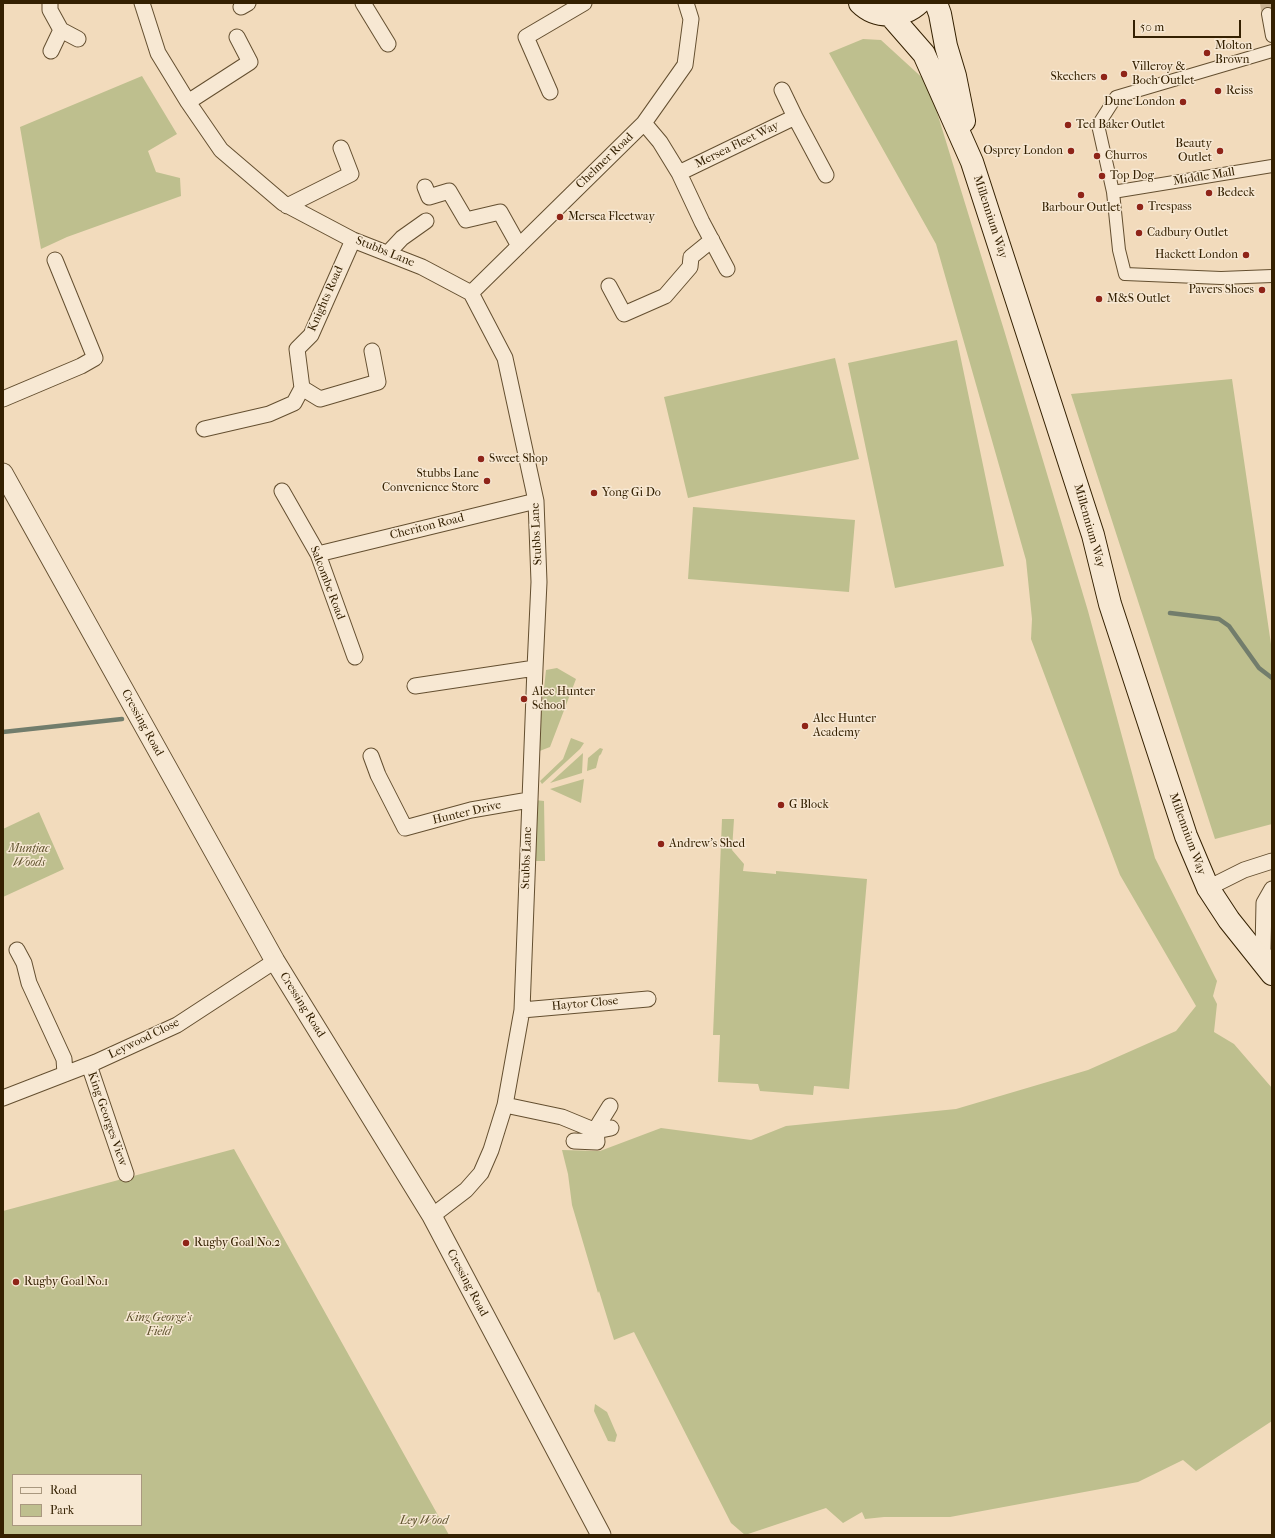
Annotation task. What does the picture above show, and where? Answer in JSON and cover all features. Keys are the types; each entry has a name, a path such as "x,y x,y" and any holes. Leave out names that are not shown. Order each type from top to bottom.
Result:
{"main road":[{"path":"860,3 864,7 876,13 890,15 903,13 915,7 919,3"},
{"name":"Millennium Way","path":"936,3 955,76 972,162"},
{"name":"Millennium Way","path":"890,15 924,54 972,162 1090,527 1113,612 1186,836 1208,888 1229,920 1271,972"}],"street":[{"path":"50,3 50,10 60,30 78,39"},
{"name":"Stubbs Lane","path":"142,3 158,53 188,102 221,150 287,206 353,240 422,267 471,293 505,358 536,501 539,582 529,800 522,1010 505,1105 492,1150 481,1173 466,1190 432,1216"},
{"path":"364,3 388,44"},
{"path":"550,92 526,37 584,3"},
{"name":"Chelmer Road","path":"471,293 644,123 685,65 691,19 686,3"},
{"path":"1268,14 1272,36"},
{"path":"51,50 60,30"},
{"path":"188,102 250,62 237,37"},
{"path":"1272,51 1116,97 1098,125 1113,192 1119,250 1125,274 1221,278 1272,276"},
{"path":"782,90 826,175"},
{"name":"Mersea Fleet Way","path":"679,173 795,117"},
{"path":"644,123 660,142 679,173 702,222 727,269"},
{"path":"287,206 351,174 341,148"},
{"name":"Middle Mall","path":"1113,192 1272,166"},
{"path":"425,188 430,197 449,191 466,220 500,212 519,246"},
{"path":"388,254 402,238 426,221"},
{"name":"Knights Road","path":"302,388 297,349 310,335 353,240"},
{"path":"609,286 624,314 665,296 690,266 691,257 712,240"},
{"path":"3,399 81,366 95,358 55,260"},
{"path":"204,429 269,414 294,403 302,388 320,399 378,382 372,351"},
{"name":"Cressing Road","path":"3,473 275,961 432,1216 601,1535"},
{"name":"Salcombe Road","path":"282,492 318,554 355,657"},
{"name":"Cheriton Road","path":"318,554 536,501"},
{"path":"415,686 535,668"},
{"name":"Hunter Drive","path":"371,756 378,775 405,828 471,810 529,800"},
{"path":"1208,888 1244,870 1272,861"},
{"path":"1271,972 1263,950 1264,903 1272,889"},
{"path":"17,950 24,963 29,983 64,1058 65,1074"},
{"name":"Leywood Close","path":"3,1098 89,1065 177,1025 275,961"},
{"name":"Haytor Close","path":"522,1010 648,999"},
{"name":"King Georges View","path":"89,1065 126,1174"},
{"path":"505,1105 562,1117 596,1131 611,1128"},
{"path":"574,1141 597,1142 597,1127 610,1106"}],"green space":[{"path":"863,39 881,40 928,83 1088,611 1155,858 1217,981 1213,996 1217,1004 1214,1032 1234,1044 1272,1088 1272,1421 1196,1471 1183,1460 1138,1482 950,1517 884,1517 865,1519 862,1512 843,1523 826,1508 745,1535 731,1523 634,1332 614,1340 599,1291 598,1293 572,1205 568,1174 562,1150 600,1151 661,1128 751,1140 786,1126 956,1109 1088,1070 1176,1031 1196,1006 1120,875 1031,639 1032,619 1026,560 936,244 829,53"},
{"path":"142,76 177,134 148,151 156,172 180,178 181,196 67,237 41,249 20,127"},
{"path":"957,340 1004,566 895,588 848,363"},
{"path":"835,358 859,459 688,498 664,397"},
{"path":"1232,379 1272,651 1272,824 1215,839 1071,394"},
{"path":"693,507 855,520 849,592 688,579"},
{"path":"557,668 576,679 550,747 537,752 546,670"},
{"path":"571,738 584,743 580,749 542,784 540,781 563,759"},
{"path":"600,748 603,749 599,756 596,768 587,771 588,758"},
{"path":"583,753 582,773 550,783"},
{"path":"584,779 581,803 550,789"},
{"path":"535,800 544,801 545,861 531,861"},
{"name":"Muntjac Woods","path":"39,812 64,869 3,897 3,829"},
{"path":"722,819 734,819 732,850 744,864 743,871 776,874 776,871 867,879 849,1089 814,1086 813,1095 760,1091 758,1084 718,1082 720,1035 713,1035"},
{"name":"King George's Field","path":"234,1149 449,1535 3,1535 3,1211"},
{"path":"595,1404 607,1412 617,1435 615,1442 608,1441 594,1411"}],"waterway":[{"path":"1170,613 1219,619 1229,626 1259,668 1272,678"},
{"path":"3,732 122,719"}],"tunnel":[{"path":"1266,3 1268,14"}],"place":[{"name":"Molton Brown","path":"1207,53"},
{"name":"Villeroy & Boch Outlet","path":"1124,74"},
{"name":"Skechers","path":"1104,77"},
{"name":"Reiss","path":"1218,91"},
{"name":"Dune London","path":"1183,102"},
{"name":"Ted Baker Outlet","path":"1068,125"},
{"name":"Osprey London","path":"1071,151"},
{"name":"Beauty Outlet","path":"1220,151"},
{"name":"Churros","path":"1097,156"},
{"name":"Top Dog","path":"1102,176"},
{"name":"Bedeck","path":"1209,193"},
{"name":"Barbour Outlet","path":"1081,195"},
{"name":"Trespass","path":"1140,207"},
{"name":"Mersea Fleetway","path":"560,217"},
{"name":"Cadbury Outlet","path":"1139,233"},
{"name":"Hackett London","path":"1246,255"},
{"name":"Pavers Shoes","path":"1262,290"},
{"name":"M&S Outlet","path":"1099,299"},
{"name":"Sweet Shop","path":"481,459"},
{"name":"Stubbs Lane Convenience Store","path":"487,481"},
{"name":"Yong Gi Do","path":"594,493"},
{"name":"Alec Hunter School","path":"524,699"},
{"name":"Alec Hunter Academy","path":"805,726"},
{"name":"G Block","path":"781,805"},
{"name":"Andrew's Shed","path":"661,844"},
{"name":"Rugby Goal No.2","path":"186,1243"},
{"name":"Rugby Goal No.1","path":"16,1282"}],"park label":[{"name":"Ley Wood","path":"424,1521"}]}
